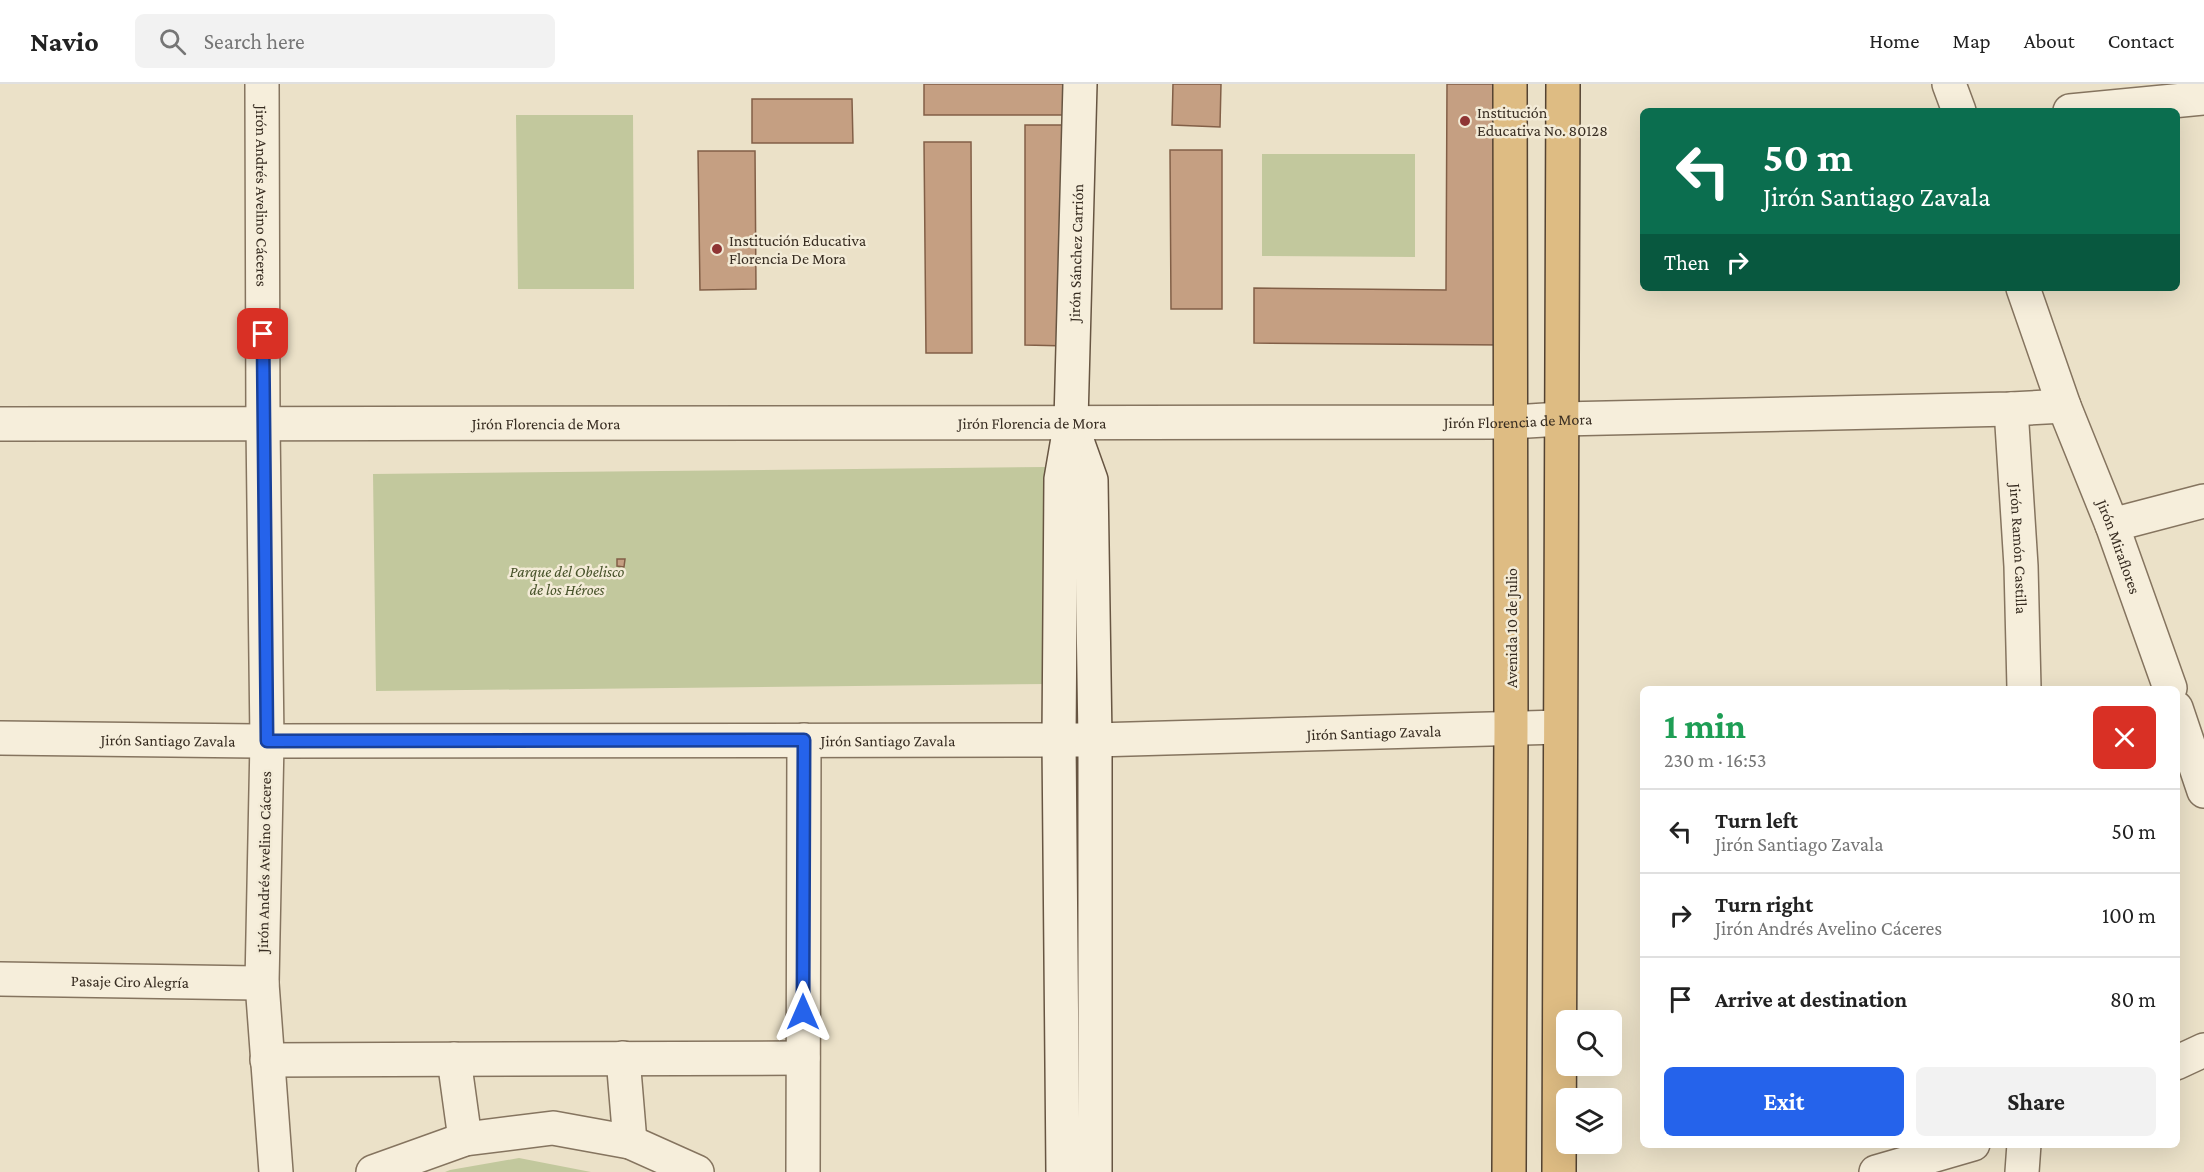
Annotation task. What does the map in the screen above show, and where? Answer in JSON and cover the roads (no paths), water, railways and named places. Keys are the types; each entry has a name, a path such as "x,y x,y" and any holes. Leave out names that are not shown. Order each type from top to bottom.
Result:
{"highway":[{"name":"Avenida 10 de Julio","path":"1509,1172 1510,84"},
{"path":"1559,1172 1563,84"}],"street":[{"name":"Jirón Andrés Avelino Cáceres","path":"262,84 267,741 262,983 276,1172"},
{"name":"Jirón Sánchez Carrión","path":"1071,421 1080,84"},
{"path":"1949,84 1958,108"},
{"path":"2101,108 2204,98"},
{"path":"2023,291 2064,406"},
{"name":"Jirón Florencia de Mora","path":"0,424 1510,422 1562,418 2064,406"},
{"name":"Jirón Miraflores","path":"2064,406 2112,525 2169,686"},
{"name":"Jirón Ramón Castilla","path":"2011,409 2021,566 2024,686"},
{"path":"1063,1172 1059,740 1061,479 1071,421"},
{"path":"1071,421 1090,480 1095,740 1095,1172"},
{"path":"2112,525 2204,501"},
{"path":"2180,720 2204,791"},
{"name":"Jirón Santiago Zavala","path":"0,738 267,741 1095,740 1560,727"},
{"path":"803,1172 804,740"},
{"name":"Pasaje Ciro Alegría","path":"0,979 262,983"},
{"path":"2180,1061 2204,1050"},
{"path":"623,1058 630,1142"},
{"path":"267,1060 803,1058"},
{"path":"454,1059 465,1139"},
{"path":"373,1172 465,1139 553,1128 630,1142 697,1172"},
{"path":"1876,1172 1959,1148"},
{"path":"2022,1172 2024,1148"}],"place":[{"name":"Institución Educativa No. 80128","path":"1465,121"},
{"name":"Institución Educativa Florencia De Mora","path":"717,249"}],"park label":[{"name":"Parque del Obelisco de los Héroes","path":"567,580"}]}
